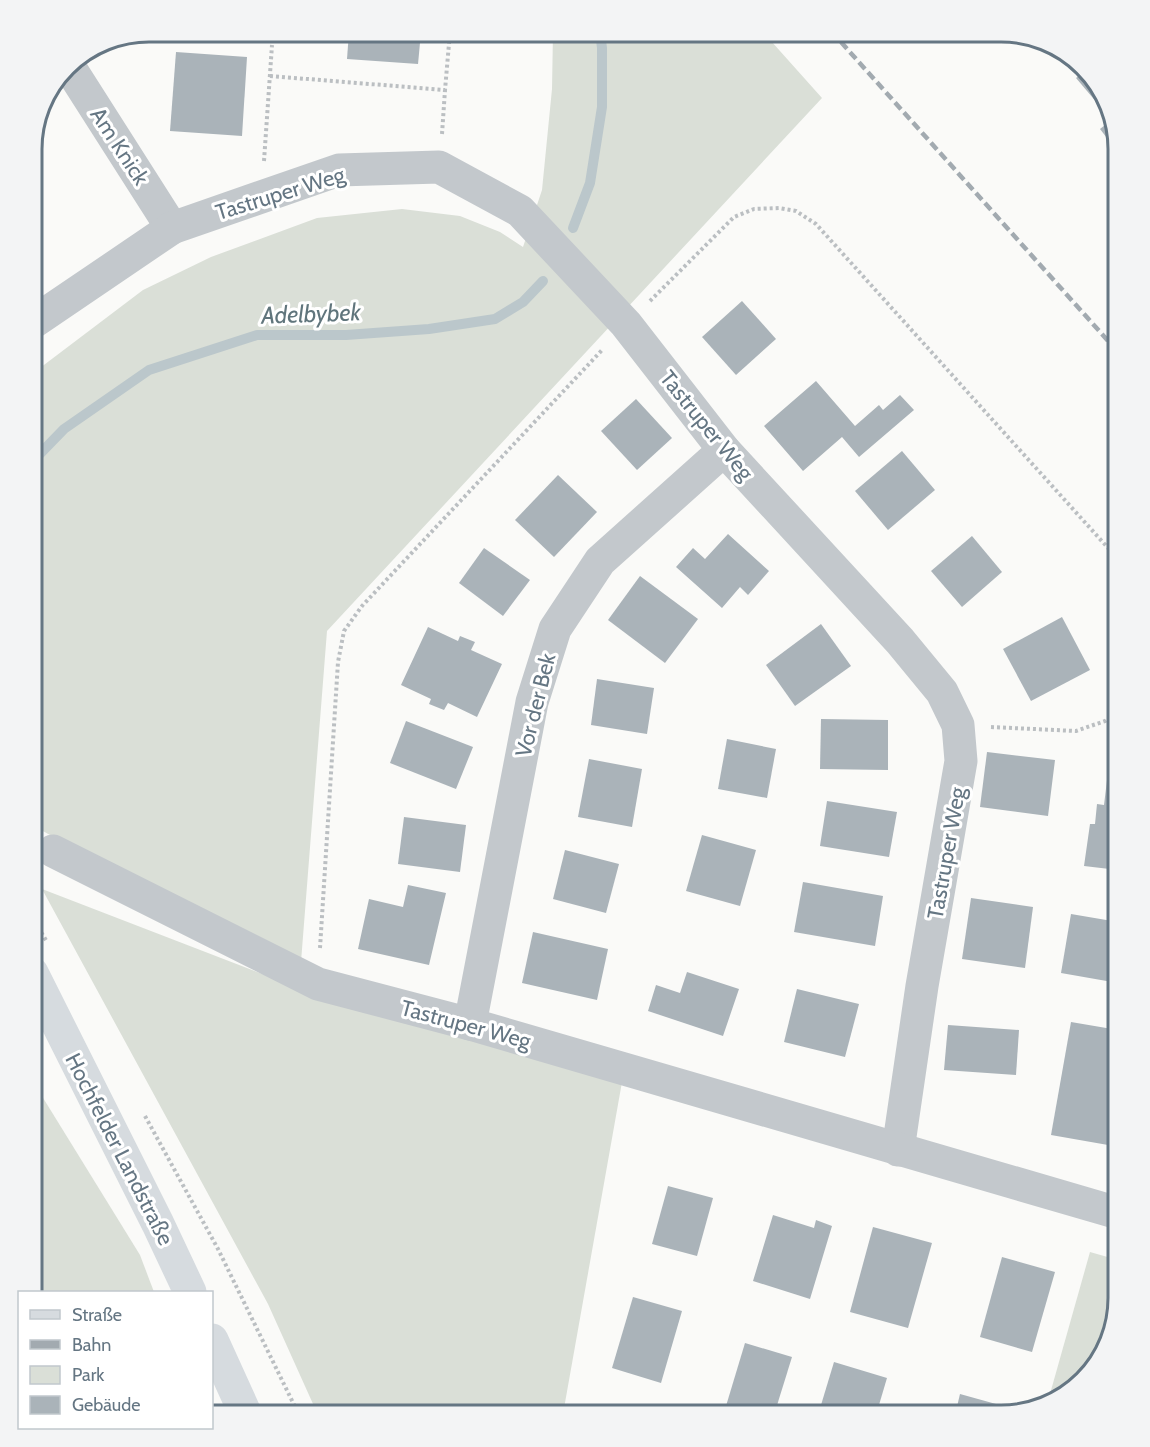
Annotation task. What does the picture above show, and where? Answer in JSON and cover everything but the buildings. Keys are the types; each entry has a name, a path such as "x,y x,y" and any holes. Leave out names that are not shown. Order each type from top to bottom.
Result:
{"main road":[{"name":"Hochfelder Landstraße","path":"42,994 159,1224 189,1291"},
{"path":"213,1342 241,1405"}],"street":[{"name":"Am Knick","path":"73,73 172,228"},
{"name":"Tastruper Weg","path":"42,316 172,228 339,170 439,166 520,211 626,324 724,450 900,640 942,692 958,725 961,761 922,986 898,1150"},
{"name":"Vor der Bek","path":"470,1024 532,702 555,628 600,561 724,450"},
{"name":"Tastruper Weg","path":"53,851 318,984 470,1024 1108,1210"}],"path":[{"path":"439,166 449,42"},
{"path":"263,166 272,45"},
{"path":"270,76 445,90"},
{"path":"318,984 338,663 345,631 362,606 626,324 734,217 754,209 779,208 796,212 816,224 1108,547"},
{"path":"958,725 1076,731 1108,720"}],"green space":[{"path":"553,42 772,42 822,98 327,631 301,962 86,855 42,831 42,366 143,290 211,257 317,218 402,209 460,216 500,232 523,247 542,190 552,89"},
{"path":"42,889 335,1002 622,1082 565,1405 313,1405 268,1304"},
{"path":"42,1096 140,1255 154,1291 42,1291"},
{"path":"1090,1252 1108,1257 1107,1312 1100,1339 1094,1352 1077,1374 1050,1393"}],"waterway":[{"name":"Adelbybek","path":"573,228 590,183 602,107 601,42"},
{"name":"Adelbybek","path":"42,452 64,429 149,370 257,335 346,335 429,329 495,319 523,302 543,281"}],"railway":[{"path":"841,42 1108,341"}]}
